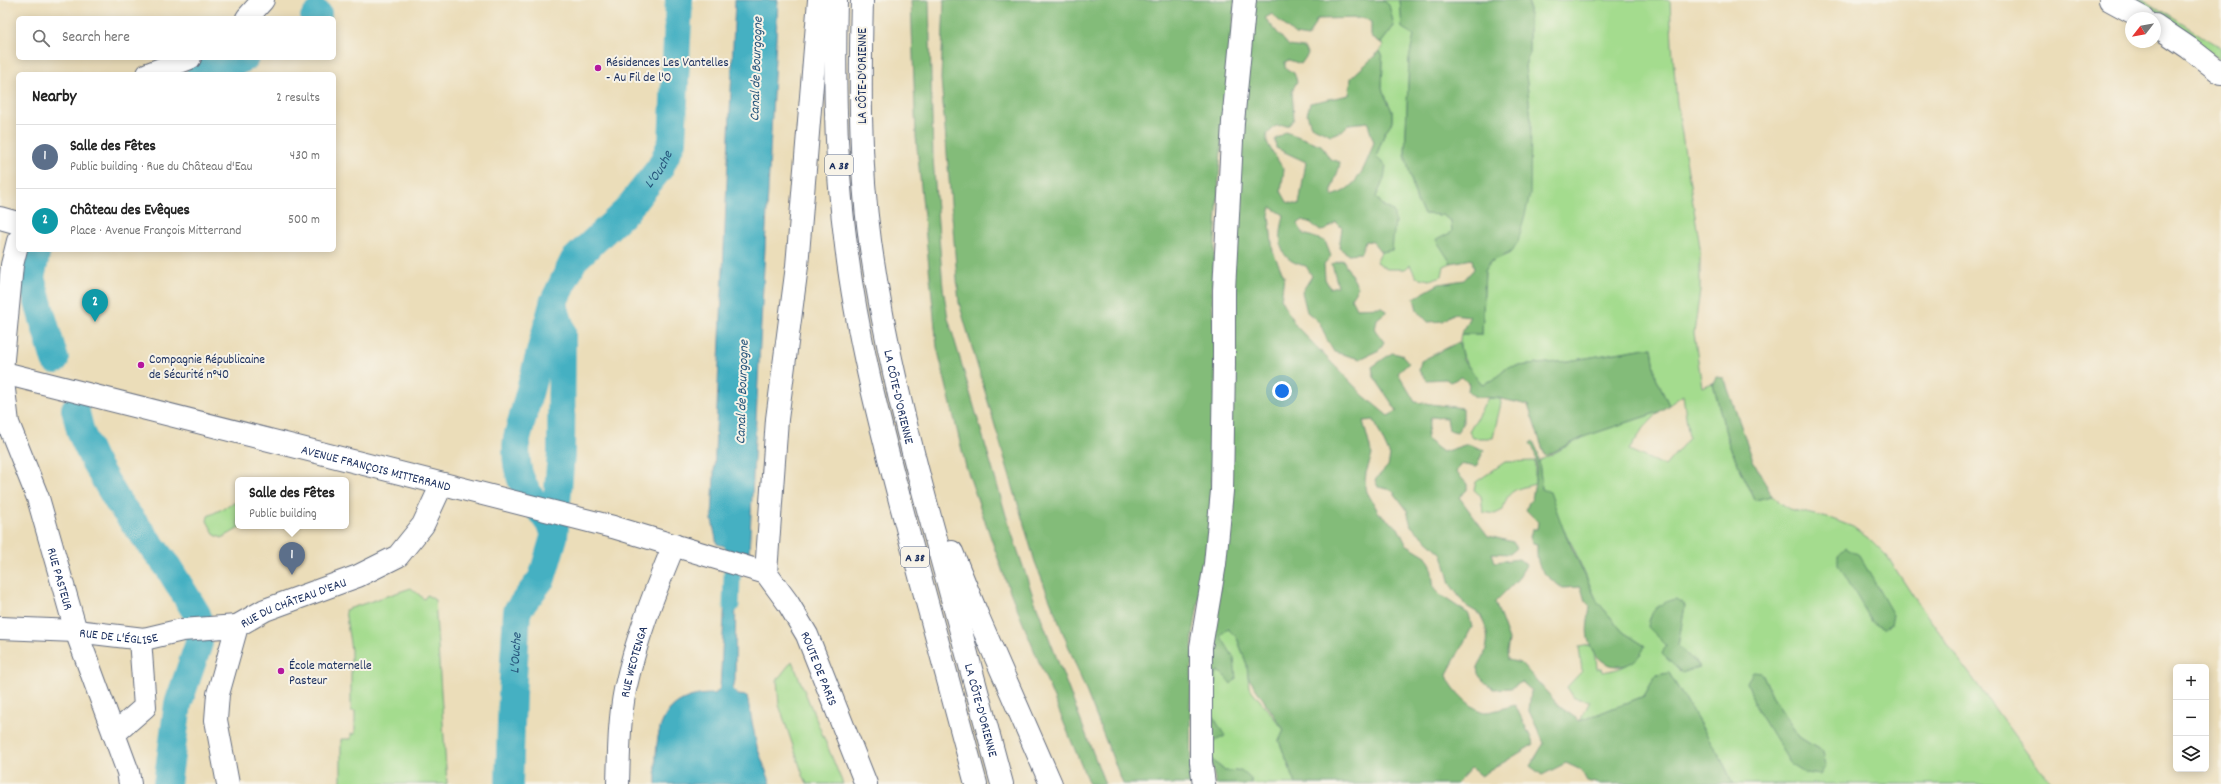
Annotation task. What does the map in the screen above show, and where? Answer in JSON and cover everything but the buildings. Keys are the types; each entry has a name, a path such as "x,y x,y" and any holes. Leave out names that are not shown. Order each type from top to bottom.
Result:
{"main road":[{"path":"249,16 262,0"},
{"path":"758,570 797,266 819,0"},
{"name":"LA CÔTE-D'ORIENNE","path":"836,0 835,51 839,171 845,237 859,328 887,453 976,784"},
{"name":"LA CÔTE-D'ORIENNE","path":"862,0 861,131 870,240 881,315 914,457 1002,784"},
{"path":"1204,784 1200,762 1201,647 1215,564 1222,491 1224,290 1233,122 1245,0"},
{"path":"2110,0 2132,12"},
{"path":"2161,29 2189,48 2221,73"},
{"path":"153,72 185,60"},
{"path":"0,218 16,222"},
{"name":"RUE PASTEUR","path":"16,249 12,265 1,373 4,423 38,498 76,631 128,772 130,784"},
{"name":"AVENUE FRANÇOIS MITTERRAND","path":"1,373 574,518 674,545 758,570"},
{"path":"914,457 979,619 1051,784"},
{"name":"RUE DU CHÂTEAU D'EAU","path":"228,784 216,720 218,694 226,658 227,626 265,610 358,576 398,556 423,525 442,484"},
{"name":"RUE WEOTENGA","path":"618,784 619,750 625,691 646,612 674,545"},
{"name":"ROUTE DE PARIS","path":"758,570 788,603 807,635 866,784"},
{"name":"RUE DE L'ÉGLISE","path":"0,628 76,631 140,639 170,635 182,630 227,626"},
{"path":"114,734 145,706 140,639"}],"green space":[{"path":"911,0 929,0 933,158 943,288 948,318 1008,522 1034,599 1105,784 1089,784 1007,584 966,467 937,347 916,137"},
{"path":"944,0 1235,0 1220,162 1212,292 1216,376 1210,532 1193,634 1190,705 1191,784 1123,784 1035,562 959,303 941,79"},
{"path":"1251,0 1383,0 1389,5 1394,26 1381,43 1371,36 1371,22 1364,18 1317,19 1308,37 1295,35 1272,14 1265,18 1289,46 1304,48 1308,54 1301,64 1289,60 1285,62 1285,68 1294,73 1297,81 1292,91 1294,119 1289,125 1276,126 1267,134 1267,143 1284,170 1281,191 1287,202 1299,205 1306,162 1276,148 1275,140 1286,132 1321,145 1330,159 1340,162 1332,188 1332,196 1341,193 1348,188 1360,175 1374,142 1369,128 1369,122 1349,124 1342,131 1331,135 1311,126 1307,114 1310,103 1349,95 1351,78 1380,51 1383,61 1382,89 1392,111 1392,122 1385,132 1376,157 1386,166 1384,179 1376,197 1383,206 1393,211 1395,221 1392,250 1381,252 1373,242 1365,241 1361,253 1348,254 1339,248 1342,228 1336,222 1326,230 1320,231 1311,223 1303,220 1297,224 1304,234 1325,241 1331,256 1324,264 1325,279 1330,288 1338,286 1332,264 1343,260 1358,287 1351,298 1356,308 1383,307 1387,311 1377,319 1375,330 1384,342 1379,350 1360,359 1334,352 1320,323 1307,312 1302,292 1312,276 1306,266 1296,263 1284,254 1281,232 1284,215 1271,207 1269,215 1273,252 1284,276 1281,300 1296,326 1364,396 1388,416 1397,411 1374,377 1372,367 1392,353 1402,355 1409,363 1398,373 1415,402 1463,408 1463,423 1457,432 1449,430 1447,418 1431,417 1426,439 1443,452 1468,444 1484,450 1476,467 1460,464 1456,472 1467,484 1467,490 1459,497 1488,536 1513,542 1517,548 1510,554 1492,553 1495,562 1519,559 1526,565 1517,580 1495,602 1509,640 1507,652 1508,660 1521,663 1560,707 1580,721 1644,696 1656,675 1669,673 1722,760 1733,784 1599,784 1587,781 1581,770 1566,763 1542,775 1530,766 1544,743 1529,711 1531,690 1522,682 1511,688 1493,689 1479,676 1478,667 1483,658 1487,644 1487,632 1483,621 1480,614 1466,606 1450,584 1442,554 1411,526 1407,510 1392,490 1378,487 1375,480 1388,466 1390,456 1374,420 1363,421 1372,455 1366,473 1365,482 1367,492 1379,513 1398,528 1406,544 1426,556 1431,565 1434,589 1440,595 1469,614 1472,627 1447,674 1448,679 1456,691 1468,703 1480,711 1489,712 1515,705 1534,744 1481,776 1471,768 1456,784 1296,784 1279,741 1284,730 1248,677 1247,665 1237,638 1228,629 1220,635 1234,658 1236,679 1231,684 1224,675 1217,671 1211,713 1225,736 1209,744 1207,680 1236,213"},
{"path":"1383,0 1400,0 1402,27 1415,34 1409,59 1405,155 1417,202 1424,214 1442,215 1451,221 1452,232 1437,240 1451,263 1444,266 1442,276 1430,280 1416,277 1410,265 1405,269 1387,269 1376,262 1381,252 1392,250 1393,211 1384,206 1376,197 1384,179 1376,157 1385,132 1392,122 1392,111 1382,89 1383,61 1380,51 1383,45 1381,43 1394,26 1389,6"},
{"path":"1400,0 1529,0 1529,54 1525,66 1531,119 1530,195 1518,242 1510,253 1490,262 1485,271 1482,334 1461,334 1470,316 1453,314 1443,321 1428,322 1417,310 1414,298 1439,284 1464,280 1474,269 1472,259 1451,263 1436,240 1452,232 1451,221 1442,215 1424,214 1417,202 1405,155 1409,59 1414,35 1402,28"},
{"path":"1529,0 1670,0 1677,103 1700,247 1700,291 1694,333 1702,387 1713,383 1729,445 1755,500 1772,496 1789,509 1832,519 1853,527 1872,541 1887,556 1913,596 2035,764 2054,784 1733,784 1722,760 1669,673 1656,675 1644,696 1580,721 1590,701 1574,698 1567,687 1582,671 1579,647 1590,645 1596,657 1597,669 1601,669 1602,672 1627,665 1645,646 1623,632 1597,601 1573,547 1542,489 1539,461 1586,436 1659,412 1644,428 1629,450 1665,466 1689,438 1683,395 1669,405 1656,377 1652,347 1568,361 1508,367 1493,380 1482,384 1462,355 1460,348 1461,334 1482,334 1485,271 1490,262 1510,253 1531,119 1525,66 1529,54","holes":["1685,605 1678,646 1700,666 1666,645 1648,627","1762,673 1774,699 1799,737 1823,752 1806,773"]},
{"path":"2132,0 2144,0 2221,48 2221,60 2161,20 2161,12 2150,12"},
{"path":"1459,342 1463,360 1482,384 1493,380 1508,367 1568,361 1652,347 1656,377 1669,405 1659,412 1586,436 1545,456 1528,405 1498,398 1475,397 1468,391 1469,384 1462,377 1450,382 1446,379 1427,380 1419,371 1421,361"},
{"path":"1716,377 1724,378 1753,460 1772,496 1755,500 1729,445 1713,383"},
{"path":"1488,398 1500,399 1501,403 1493,438 1473,438 1469,432"},
{"path":"1533,441 1538,452 1542,489 1550,492 1564,531 1597,601 1623,632 1645,646 1640,655 1633,662 1616,666 1608,664 1600,659 1594,652 1589,642 1587,633 1590,606 1585,601 1581,587 1562,588 1545,574 1539,565 1537,544 1533,543 1530,537 1532,529 1537,529 1538,522 1526,510 1532,499 1536,478 1535,455 1530,443"},
{"path":"1535,461 1535,484 1518,489 1510,494 1503,510 1495,514 1483,512 1481,496 1474,490 1476,482 1505,462"},
{"path":"235,502 235,529 238,529 222,538 215,535 207,521 208,516"},
{"path":"1846,547 1859,555 1893,615 1891,624 1883,629 1872,622 1838,564 1838,555"},
{"path":"411,588 424,599 427,595 435,600 447,784 341,784 341,739 351,739 351,734 355,734 355,711 351,711 351,650 345,610"},
{"path":"1676,599 1685,605 1678,646 1700,667 1682,673 1662,654 1666,645 1648,627 1651,616 1657,608"},
{"path":"1228,629 1237,638 1247,665 1249,687 1284,730 1279,741 1296,784 1251,784 1251,779 1225,771 1210,758 1214,680 1217,671 1224,675 1231,684 1234,658 1219,635"},
{"path":"792,661 843,784 807,784 804,778 779,705 777,680"},
{"path":"1753,672 1762,673 1774,699 1799,737 1823,752 1826,765 1820,775 1806,773 1790,763 1755,706 1747,682"},
{"path":"1210,758 1225,771 1241,770 1251,779 1251,784 1216,784"}],"water":[{"path":"735,0 778,0 749,553 717,544 712,520"},
{"path":"736,579 735,680 733,689 738,695 747,696 757,747 771,784 656,784 656,750 658,735 663,721 670,710 680,701 695,696 715,694 720,688 726,580 731,583"}],"waterway":[{"name":"L'Ouche","path":"509,784 517,611 542,578 554,537 561,454 562,331 553,303 574,260 626,211 660,168 672,142 679,0"},
{"path":"207,72 240,60"},
{"path":"37,252 31,278 55,360"},
{"name":"L'Ouche","path":"551,526 529,495 524,485 517,465 516,452 517,438 552,308"},
{"path":"75,409 81,433 94,461 118,502 168,567 197,614 199,643 178,704 167,784"},
{"name":"Canal de Bourgogne","path":"731,605 734,526"}],"place":[{"name":"Résidences Les Vantelles - Au Fil de l'O","path":"598,68"},
{"name":"Château des Evêques","path":"95,322"},
{"name":"Compagnie Républicaine de Sécurité n°40","path":"141,365"},
{"name":"Salle des Fêtes","path":"292,575"},
{"name":"École maternelle Pasteur","path":"281,671"}]}
